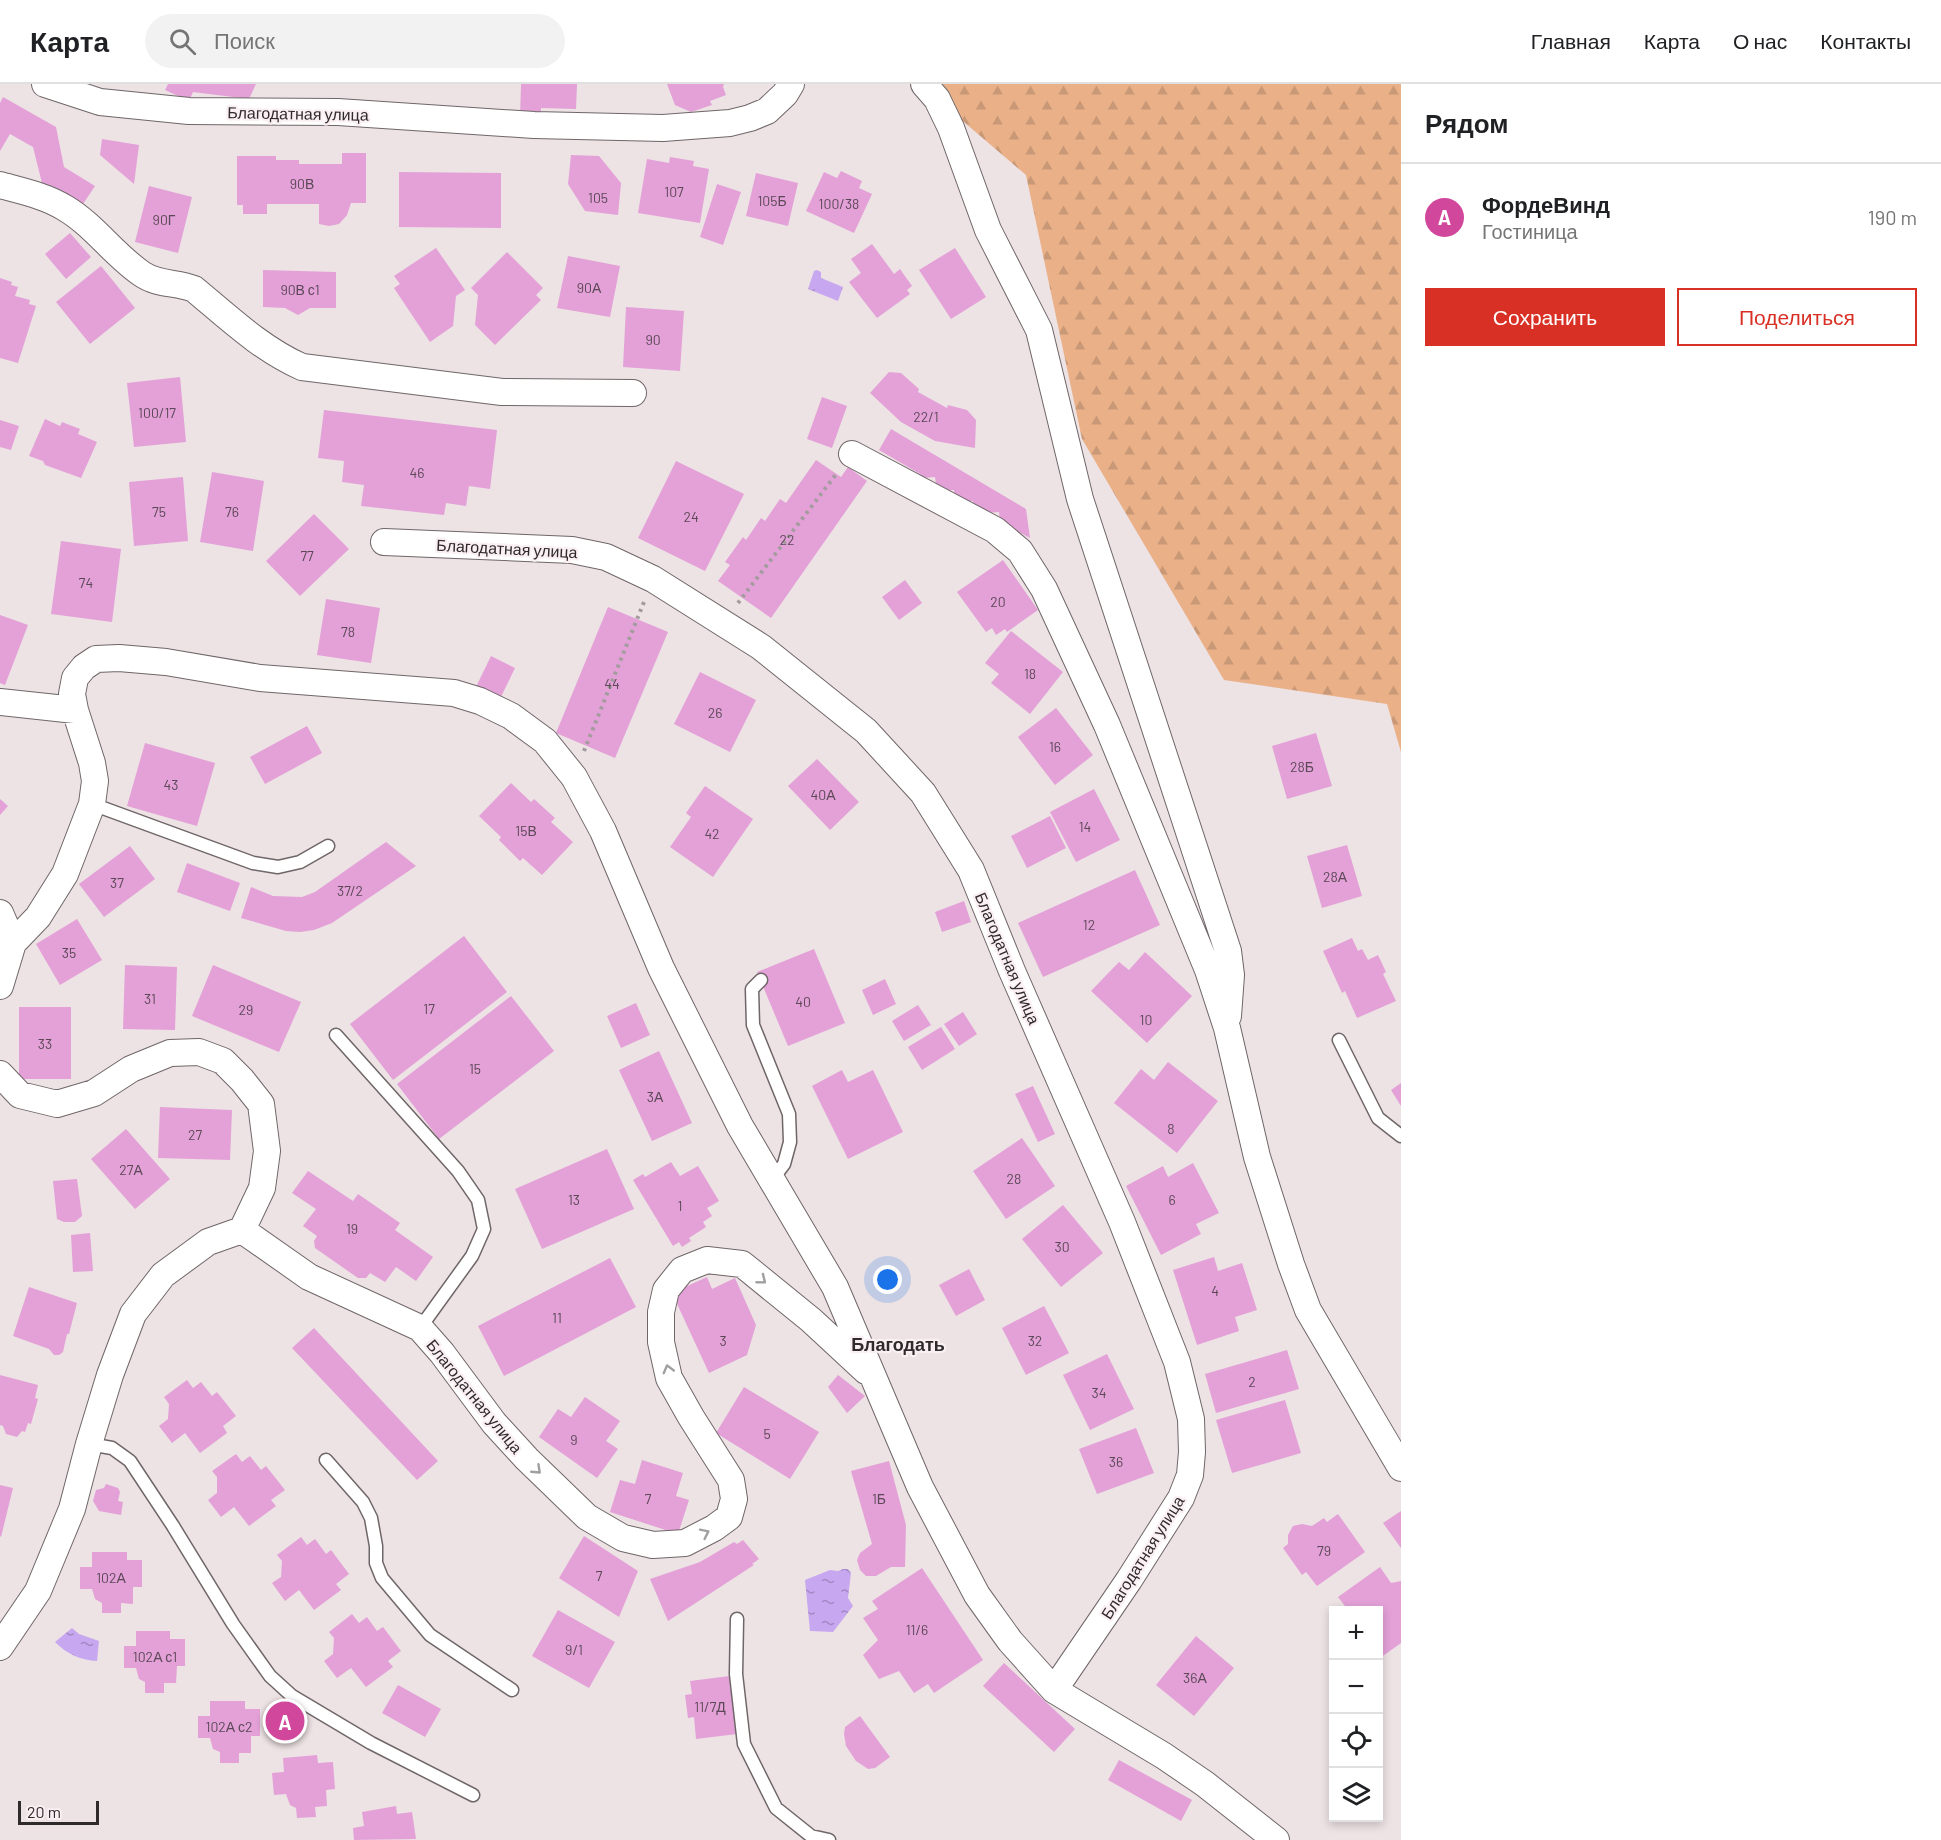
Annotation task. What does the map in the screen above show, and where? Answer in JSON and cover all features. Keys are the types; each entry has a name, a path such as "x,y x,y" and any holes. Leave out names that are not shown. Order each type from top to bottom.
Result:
{"street":[{"name":"Благодатная улица","path":"45,84 100,102 189,111 338,112 534,125 663,128 730,123 750,118 766,111 785,94 791,84"},
{"path":"924,84 937,99 951,128 988,230 1039,330 1080,499 1228,951 1231,975 1227,1028"},
{"path":"0,184 44,198 65,208 88,225 140,273 152,280 183,284 194,289 268,350 302,367 502,392 633,393"},
{"path":"852,454 995,530 1020,551 1044,589 1107,725 1208,970 1227,1028 1257,1157 1308,1310 1401,1468"},
{"name":"Благодатная улица","path":"384,542 572,550 606,557 653,579 761,646 866,731 923,793 971,870 1012,971 1122,1222 1177,1362 1191,1419 1190,1475 1180,1498 1135,1571 1054,1690"},
{"name":"Благодатная улица","path":"0,986 13,942 38,917 65,874 92,804 95,781 92,763 72,694 75,678 84,667 96,660 119,658 166,662 260,678 454,693 480,701 511,716 545,741 574,777 603,831 661,968 740,1126 835,1287 920,1487 977,1595 1010,1641 1054,1690 1164,1756 1276,1840"},
{"path":"0,702 75,710"},
{"path":"0,913 13,942"},
{"path":"0,1074 20,1095 57,1104 94,1093 131,1069 170,1053 199,1052 224,1060 261,1104 267,1151 262,1188 242,1230 208,1242 163,1275 133,1314 88,1444 72,1509 38,1591 0,1647"},
{"name":"Благодатная улица","path":"242,1230 309,1277 420,1328 442,1353 494,1423 527,1459 587,1517 623,1538 653,1545 685,1543 714,1528 729,1517 734,1499 731,1480 669,1378 661,1342 661,1312 666,1290 682,1270 707,1260 742,1264 812,1320 875,1379"}],"lane":[{"path":"92,804 253,863 278,867 300,862 328,846"},
{"path":"761,980 752,989 753,1025 789,1114 790,1142 784,1164 772,1180"},
{"path":"336,1035 458,1172 478,1200 484,1229 472,1256 420,1328"},
{"path":"1339,1040 1378,1118 1401,1136"},
{"path":"88,1444 112,1448 130,1461 233,1624 270,1676 292,1695 371,1743 473,1795"},
{"path":"326,1460 363,1502 371,1518 376,1546 376,1563 382,1578 430,1635 512,1690"},
{"path":"737,1619 736,1674 744,1744 776,1808 811,1836 829,1840"}],"path":[{"path":"723,622 852,454"},
{"path":"574,777 653,579"}],"green space":[{"path":"913,84 1401,84 1401,752 1387,704 1224,680 1082,439 1026,175 937,99"}],"water":[{"path":"814,271 821,272 821,278 843,287 838,301 808,289"},
{"path":"848,1569 851,1573 848,1598 853,1606 833,1632 810,1631 805,1580 830,1570"},
{"path":"72,1628 79,1634 99,1641 97,1661 74,1656 55,1642"}],"building":[{"path":"168,84 256,84 249,99 193,92 189,101 165,90"},
{"path":"521,84 577,84 576,109 541,108 541,118 520,118"},
{"path":"667,84 724,84 726,95 710,101 712,105 691,112 675,105"},
{"path":"3,97 56,127 64,167 95,186 81,207 42,183 33,147 10,134 0,151 0,103"},
{"path":"102,139 139,145 134,184 100,155"},
{"path":"342,153 366,153 366,203 351,203 347,215 339,224 329,226 319,224 319,204 267,204 267,214 243,214 243,205 237,205 237,156 276,156 276,160 299,160 299,164 342,164"},
{"path":"571,155 599,156 621,183 618,215 585,211 568,184"},
{"path":"670,157 694,161 693,166 709,169 700,223 638,213 647,159 669,163"},
{"path":"841,171 862,181 859,188 872,194 854,233 806,211 824,172 837,178"},
{"path":"399,172 501,173 501,228 399,227"},
{"path":"756,173 798,183 788,226 746,216"},
{"path":"717,184 741,192 723,245 700,237"},
{"path":"149,186 192,197 178,253 135,242"},
{"path":"70,233 91,257 66,279 45,254"},
{"path":"872,244 894,274 900,269 912,286 907,290 910,294 877,318 849,282 861,273 851,259"},
{"path":"436,248 465,290 456,296 453,326 430,342 394,288 400,284 394,276"},
{"path":"955,248 986,297 951,319 919,270"},
{"path":"507,252 543,288 536,295 541,300 495,345 475,325 478,295 471,288"},
{"path":"568,256 620,266 610,317 557,308"},
{"path":"101,266 135,308 90,344 56,302"},
{"path":"263,270 336,272 336,308 310,308 298,315 285,308 263,307"},
{"path":"0,278 18,287 15,296 30,300 29,304 36,306 18,363 0,358"},
{"path":"626,307 684,311 680,371 623,367"},
{"path":"889,372 901,373 919,389 918,392 947,408 948,405 967,410 976,420 975,448 935,441 901,422 870,393"},
{"path":"180,377 186,442 134,447 127,383"},
{"path":"822,397 847,406 832,448 807,439"},
{"path":"324,410 497,430 490,489 469,486 466,506 446,503 444,515 361,506 364,485 342,482 344,461 318,458"},
{"path":"45,419 60,426 62,422 80,429 78,434 97,442 81,478 45,465 43,461 29,456"},
{"path":"0,420 19,426 11,450 0,447"},
{"path":"891,429 1026,509 1030,538 1000,522 999,512 974,514 973,501 955,502 954,490 937,491 935,477 921,478 920,474 879,450"},
{"path":"816,460 841,477 848,467 867,481 771,618 718,581 730,565 725,562 743,537 746,540 761,518 765,521 780,499 786,503"},
{"path":"676,461 744,494 705,571 638,538"},
{"path":"212,472 264,481 253,551 200,542"},
{"path":"183,477 188,541 134,546 129,482"},
{"path":"314,514 349,549 300,596 266,561"},
{"path":"61,541 121,549 112,622 51,614"},
{"path":"1003,560 1038,610 1007,632 1005,629 996,635 992,628 986,632 957,592"},
{"path":"905,580 922,603 899,620 882,597"},
{"path":"326,599 380,608 371,663 317,655"},
{"path":"608,607 668,632 615,758 556,733"},
{"path":"0,615 28,625 5,685 0,683"},
{"path":"1011,631 1063,672 1030,714 991,683 999,674 985,663"},
{"path":"491,656 515,668 500,699 476,687"},
{"path":"700,672 756,700 730,752 674,724"},
{"path":"1056,708 1093,755 1055,785 1018,737"},
{"path":"307,726 322,753 265,784 250,757"},
{"path":"1316,733 1332,786 1287,799 1272,746"},
{"path":"145,743 215,763 197,826 127,806"},
{"path":"817,759 859,802 830,830 788,786"},
{"path":"511,783 531,802 534,799 555,818 551,822 573,842 542,875 523,858 520,861 499,840 501,837 479,816"},
{"path":"705,786 753,819 713,877 670,847 691,817 686,813"},
{"path":"1094,789 1120,840 1076,862 1050,812"},
{"path":"0,799 8,806 0,815"},
{"path":"1050,816 1066,848 1027,868 1011,836"},
{"path":"386,842 416,866 332,923 314,930 300,932 286,931 241,918 251,887 273,896 302,897 315,892"},
{"path":"1347,845 1362,896 1322,908 1307,856"},
{"path":"130,846 155,879 104,917 79,884"},
{"path":"187,863 240,883 230,911 177,892"},
{"path":"1135,870 1160,925 1043,977 1018,923"},
{"path":"964,901 971,922 942,932 935,912"},
{"path":"77,919 102,960 60,985 36,944"},
{"path":"464,936 507,992 393,1080 350,1024"},
{"path":"1352,938 1358,951 1362,949 1368,960 1378,955 1386,972 1383,974 1396,1001 1357,1018 1345,991 1342,993 1323,951"},
{"path":"814,949 845,1023 788,1046 757,972"},
{"path":"1145,952 1192,996 1147,1043 1091,991 1119,962 1129,970"},
{"path":"125,965 177,967 175,1030 123,1029"},
{"path":"213,965 301,1002 279,1052 192,1016"},
{"path":"885,979 896,1004 873,1015 862,990"},
{"path":"511,996 554,1051 439,1139 397,1084"},
{"path":"636,1003 650,1035 621,1048 607,1016"},
{"path":"918,1005 931,1025 904,1041 892,1021"},
{"path":"19,1007 71,1007 71,1079 19,1079"},
{"path":"963,1012 977,1034 959,1046 944,1024"},
{"path":"941,1027 955,1049 922,1070 908,1047"},
{"path":"659,1051 692,1123 652,1141 619,1070"},
{"path":"1168,1062 1218,1101 1177,1153 1114,1103 1141,1069 1154,1080"},
{"path":"842,1070 848,1082 873,1070 903,1132 848,1159 812,1086"},
{"path":"1401,1083 1401,1106 1391,1090"},
{"path":"1033,1086 1055,1134 1038,1142 1015,1094"},
{"path":"160,1107 232,1110 230,1160 158,1158"},
{"path":"126,1129 170,1179 135,1209 91,1159"},
{"path":"1022,1138 1055,1186 1006,1219 973,1171"},
{"path":"607,1149 634,1209 542,1249 515,1189"},
{"path":"671,1162 680,1176 698,1166 719,1201 707,1208 712,1216 703,1222 706,1227 689,1238 691,1241 682,1247 679,1242 673,1246 633,1180 643,1174 645,1177"},
{"path":"1193,1163 1219,1213 1196,1224 1201,1234 1161,1255 1126,1186 1163,1166 1168,1177"},
{"path":"308,1171 353,1201 358,1194 400,1223 395,1230 433,1257 416,1281 396,1267 385,1282 370,1273 366,1278 358,1278 315,1248 314,1241 317,1236 303,1226 316,1209 292,1193"},
{"path":"77,1179 82,1216 75,1222 64,1222 57,1219 53,1181"},
{"path":"1063,1205 1103,1253 1061,1287 1022,1239"},
{"path":"90,1233 93,1271 73,1272 71,1235"},
{"path":"1214,1257 1218,1271 1242,1263 1257,1310 1235,1317 1239,1331 1197,1345 1173,1270"},
{"path":"610,1258 636,1307 504,1376 478,1326"},
{"path":"969,1269 985,1300 956,1316 939,1285"},
{"path":"707,1277 712,1289 735,1278 756,1325 747,1355 709,1373 672,1293"},
{"path":"29,1287 77,1303 63,1352 59,1355 54,1355 49,1349 13,1336"},
{"path":"1044,1306 1069,1353 1026,1375 1002,1328"},
{"path":"314,1328 438,1461 417,1480 292,1348"},
{"path":"1287,1350 1299,1389 1216,1413 1205,1374"},
{"path":"1107,1354 1134,1409 1090,1430 1063,1375"},
{"path":"0,1375 38,1385 35,1398 38,1399 31,1424 28,1423 25,1432 22,1431 17,1437 6,1434 3,1426 0,1425"},
{"path":"838,1375 865,1396 847,1413 828,1387"},
{"path":"187,1380 193,1388 201,1382 212,1396 217,1392 236,1416 223,1426 227,1433 200,1453 185,1433 172,1443 159,1426 168,1419 169,1404 164,1397"},
{"path":"744,1387 819,1432 790,1479 716,1433"},
{"path":"585,1397 620,1421 606,1441 618,1449 597,1478 539,1437 558,1409 571,1417"},
{"path":"1285,1400 1301,1453 1232,1473 1216,1420"},
{"path":"1136,1428 1154,1473 1097,1494 1079,1449"},
{"path":"236,1454 242,1462 250,1456 261,1470 266,1466 285,1490 271,1500 276,1506 249,1526 234,1507 221,1517 208,1500 217,1493 217,1477 212,1471"},
{"path":"642,1460 683,1473 676,1496 689,1500 678,1534 610,1512 620,1480 635,1484"},
{"path":"889,1461 906,1525 905,1567 891,1567 876,1576 866,1576 860,1570 857,1560 860,1553 872,1544 851,1471"},
{"path":"106,1484 118,1488 120,1492 118,1501 123,1502 121,1515 99,1511 93,1501 96,1490 104,1488"},
{"path":"0,1485 13,1488 1,1537 0,1536"},
{"path":"1401,1511 1401,1548 1383,1523"},
{"path":"1338,1514 1365,1552 1317,1586 1306,1572 1302,1575 1283,1548 1288,1544 1288,1535 1293,1526 1302,1524 1312,1526 1324,1518 1327,1522"},
{"path":"584,1536 638,1571 619,1617 559,1578"},
{"path":"301,1537 307,1545 315,1539 326,1554 331,1550 349,1574 336,1584 341,1590 314,1610 299,1590 285,1601 272,1583 281,1577 282,1561 277,1555"},
{"path":"743,1540 759,1559 752,1564 754,1565 668,1621 650,1579 700,1562 734,1542 737,1544"},
{"path":"92,1552 127,1552 127,1560 142,1560 142,1587 133,1587 133,1604 121,1603 121,1613 102,1613 102,1603 95,1599 92,1589 80,1589 80,1567 92,1567"},
{"path":"1380,1567 1391,1583 1401,1581 1401,1643 1383,1656 1383,1606 1345,1606 1338,1597"},
{"path":"922,1568 983,1660 934,1693 928,1684 914,1693 899,1671 879,1679 863,1655 878,1640 863,1618 878,1609 872,1601"},
{"path":"558,1610 615,1642 589,1688 532,1656"},
{"path":"352,1614 359,1623 367,1617 377,1631 383,1627 401,1651 388,1661 393,1667 366,1687 351,1668 337,1678 324,1661 333,1654 334,1638 329,1632"},
{"path":"136,1631 170,1631 170,1639 185,1639 185,1666 177,1666 176,1683 164,1683 164,1693 145,1693 145,1682 139,1679 136,1668 124,1668 124,1646 136,1646"},
{"path":"1196,1636 1234,1668 1194,1716 1156,1685"},
{"path":"1004,1663 1075,1729 1054,1752 983,1686"},
{"path":"730,1676 737,1734 696,1739 694,1717 688,1718 685,1695 692,1694 690,1681"},
{"path":"398,1685 441,1709 425,1737 382,1713"},
{"path":"210,1701 245,1701 245,1709 260,1709 260,1736 251,1736 251,1753 239,1753 239,1763 220,1763 220,1752 213,1749 210,1738 198,1738 198,1716 210,1716"},
{"path":"860,1716 890,1757 875,1768 868,1769 856,1761 846,1746 845,1727"},
{"path":"317,1755 318,1763 333,1762 335,1789 326,1790 327,1806 315,1807 316,1817 297,1818 296,1808 290,1805 286,1794 274,1795 272,1773 284,1772 283,1758"},
{"path":"1119,1760 1192,1800 1181,1821 1108,1780"},
{"path":"396,1806 397,1814 412,1812 416,1839 354,1840 353,1828 364,1826 362,1812"}],"place":[{"name":"ФордеВинд","path":"285,1721"}],"district":[{"name":"Благодать","path":"898,1344"}]}
